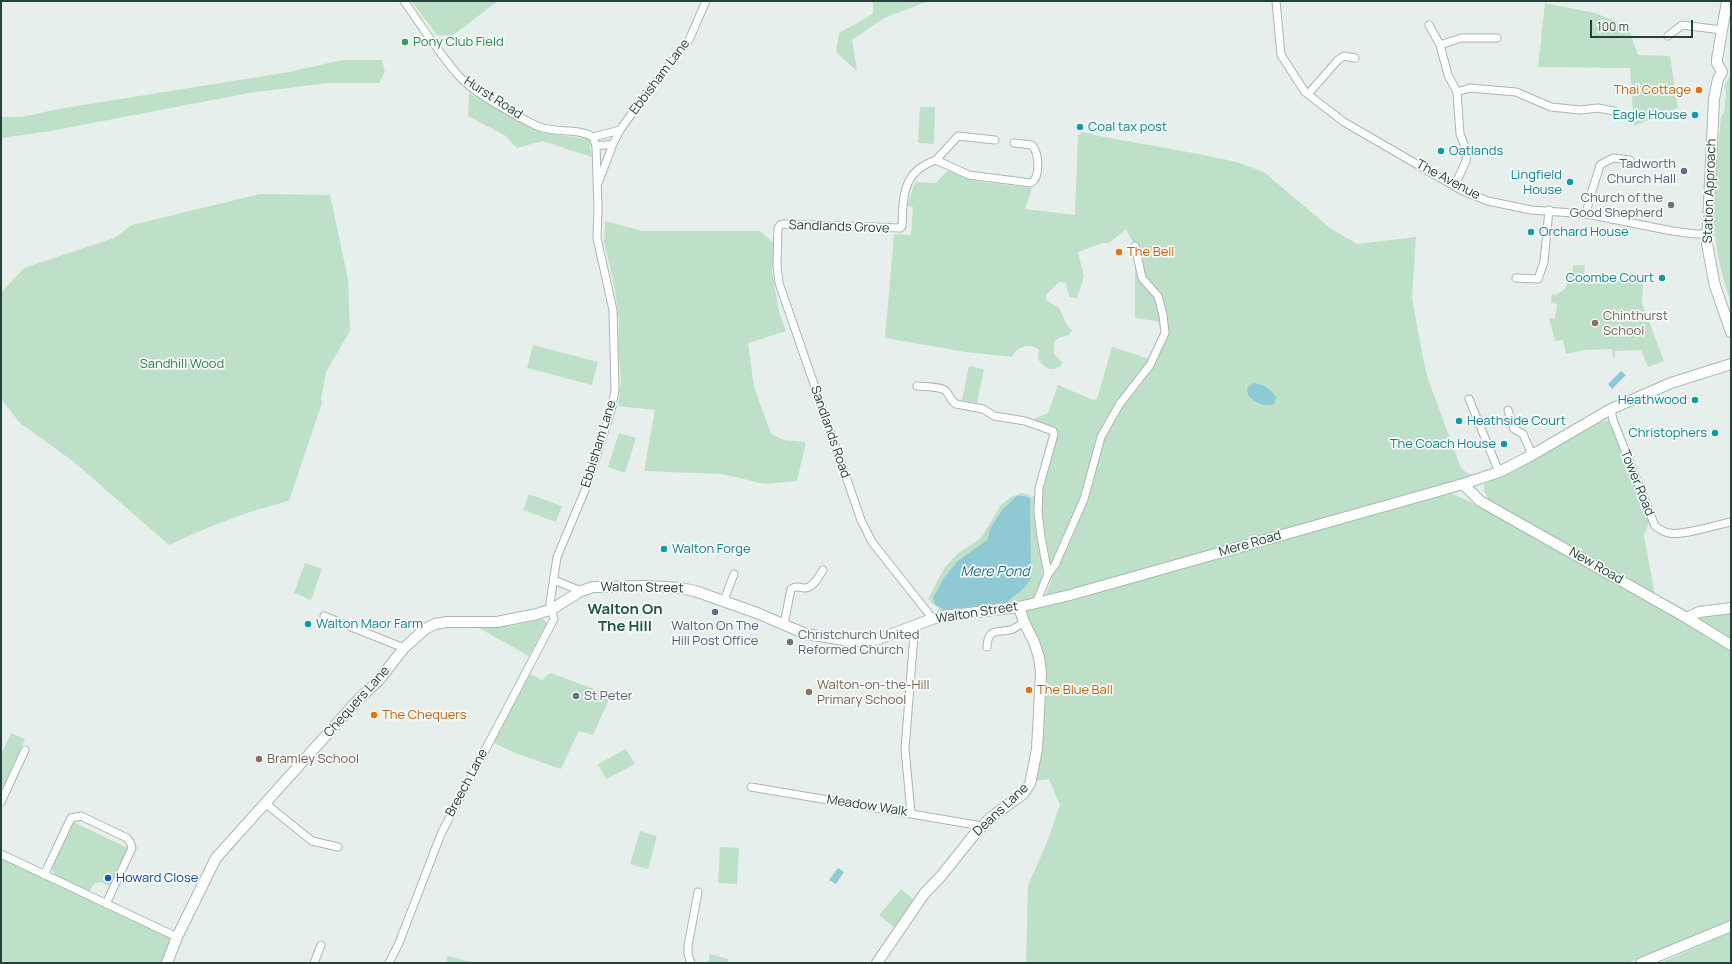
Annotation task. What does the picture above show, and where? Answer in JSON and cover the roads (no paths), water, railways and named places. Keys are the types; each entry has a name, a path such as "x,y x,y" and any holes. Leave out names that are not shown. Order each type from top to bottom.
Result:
{"main road":[{"path":"1727,1 1717,63 1727,71"},
{"name":"Station Approach","path":"1727,71 1718,79 1714,99 1707,234 1709,256 1716,286 1731,332"},
{"name":"Mere Road","path":"1036,603 1070,595 1463,484 1499,472 1532,455 1611,409 1671,383 1731,364"},
{"name":"New Road","path":"1463,484 1480,501 1687,618 1731,645"},
{"name":"Walton Street","path":"552,609 582,591 593,587 648,586 682,588 724,600 806,634 851,641 876,640 932,619 968,612 1036,603"},
{"name":"Deans Lane","path":"877,963 924,894 942,875 982,826 990,818 1023,794 1029,786 1032,778 1037,743 1041,673 1039,657 1019,606"},
{"path":"1687,618 1699,612 1731,608"},
{"name":"Chequers Lane","path":"167,963 177,937 216,858 357,701 379,680 404,648 425,629 436,624 447,622 497,622 537,614 552,609"},
{"path":"1641,963 1731,926"}],"street":[{"name":"Hurst Road","path":"404,1 458,76 482,94 539,127 585,132 593,137"},
{"name":"Ebbisham Lane","path":"597,185 620,130 646,94 689,40 706,1"},
{"name":"The Avenue","path":"1276,1 1282,55 1308,94 1344,122 1463,191 1488,201 1531,210 1549,210 1587,214 1672,231 1707,234"},
{"path":"1429,25 1440,45 1448,75 1457,92 1460,134 1467,152 1466,161 1455,185"},
{"path":"1668,36 1682,25 1722,30"},
{"path":"1440,45 1461,38 1497,38"},
{"path":"1308,94 1338,60 1344,56 1355,58"},
{"path":"1457,92 1470,88 1516,92 1559,108 1580,110 1598,108 1614,111"},
{"path":"593,137 620,130"},
{"path":"995,140 958,136 936,160 974,176 1031,183 1036,179 1038,160 1034,148 1032,145 1014,142"},
{"name":"Ebbisham Lane","path":"552,609 550,603 557,557 590,476 612,408 615,389 613,310 598,238 596,146 593,137"},
{"path":"596,146 613,144"},
{"path":"1587,214 1587,204 1596,182 1600,165 1613,158 1630,160"},
{"name":"Sandlands Grove","path":"780,225 898,229 902,226 902,206 907,184 918,169 924,164 936,160"},
{"path":"1516,278 1538,279 1544,262 1549,210"},
{"name":"Sandlands Road","path":"780,225 776,266 779,283 861,520 872,542 932,619"},
{"path":"1036,603 1048,574 1055,565 1084,499 1101,437 1119,405 1150,365 1165,333 1163,315 1158,296 1142,278 1135,246"},
{"path":"917,386 942,389 946,391 952,402 956,404 983,409 994,416 1018,419 1053,431 1054,434 1039,488 1041,537 1048,574"},
{"path":"1469,399 1499,472"},
{"name":"Tower Road","path":"1611,409 1613,420 1655,526 1661,531 1670,534 1679,534 1731,522"},
{"path":"1508,410 1514,429 1523,434 1532,455"},
{"path":"784,624 791,589 795,586 806,588 811,586 823,570"},
{"path":"724,600 734,574"},
{"path":"554,580 582,591"},
{"name":"Breech Lane","path":"389,963 438,840 554,619 552,609"},
{"path":"324,616 404,648"},
{"path":"987,647 988,637 991,634 1014,629 1024,622"},
{"path":"911,813 905,749 913,642 912,626"},
{"path":"1,802 25,750"},
{"name":"Meadow Walk","path":"751,788 911,813 982,826"},
{"path":"265,803 312,841 338,847"},
{"path":"44,875 71,818 81,816 127,838 132,848 106,904"},
{"path":"1,854 177,937"},
{"path":"691,963 688,954 688,946 698,892"},
{"path":"314,963 321,945"}],"water":[{"path":"1621,371 1626,375 1612,389 1608,384"},
{"path":"1253,383 1263,385 1271,391 1276,397 1274,404 1263,405 1256,402 1248,395 1247,388"},
{"name":"Mere Pond","path":"1017,496 1030,498 1031,579 1023,589 1007,602 944,610 935,604 933,598 944,578 958,561 987,540 991,527 1003,509"},
{"path":"838,868 844,872 836,884 829,880"}],"place":[{"name":"Pony Club Field","path":"405,42"},
{"name":"Thai Cottage","path":"1699,90"},
{"name":"Eagle House","path":"1695,115"},
{"name":"Coal tax post","path":"1080,127"},
{"name":"Oatlands","path":"1441,151"},
{"name":"Tadworth Church Hall","path":"1684,171"},
{"name":"Lingfield House","path":"1570,182"},
{"name":"Church of the Good Shepherd","path":"1671,205"},
{"name":"Orchard House","path":"1531,232"},
{"name":"The Bell","path":"1119,252"},
{"name":"Coombe Court","path":"1662,278"},
{"name":"Chinthurst School","path":"1595,323"},
{"name":"Heathwood","path":"1695,400"},
{"name":"Heathside Court","path":"1459,421"},
{"name":"Christophers","path":"1715,433"},
{"name":"The Coach House","path":"1504,444"},
{"name":"Walton Forge","path":"664,549"},
{"name":"Walton On The Hill Post Office","path":"715,612"},
{"name":"Walton Maor Farm","path":"308,624"},
{"name":"Christchurch United Reformed Church","path":"790,642"},
{"name":"The Blue Ball","path":"1029,690"},
{"name":"Walton-on-the-Hill Primary School","path":"809,692"},
{"name":"St Peter","path":"576,696"},
{"name":"The Chequers","path":"374,715"},
{"name":"Bramley School","path":"259,759"},
{"name":"Howard Close","path":"108,878"}],"district":[{"name":"Walton On The Hill","path":"625,618"}],"park label":[{"name":"Sandhill Wood","path":"182,364"}]}
